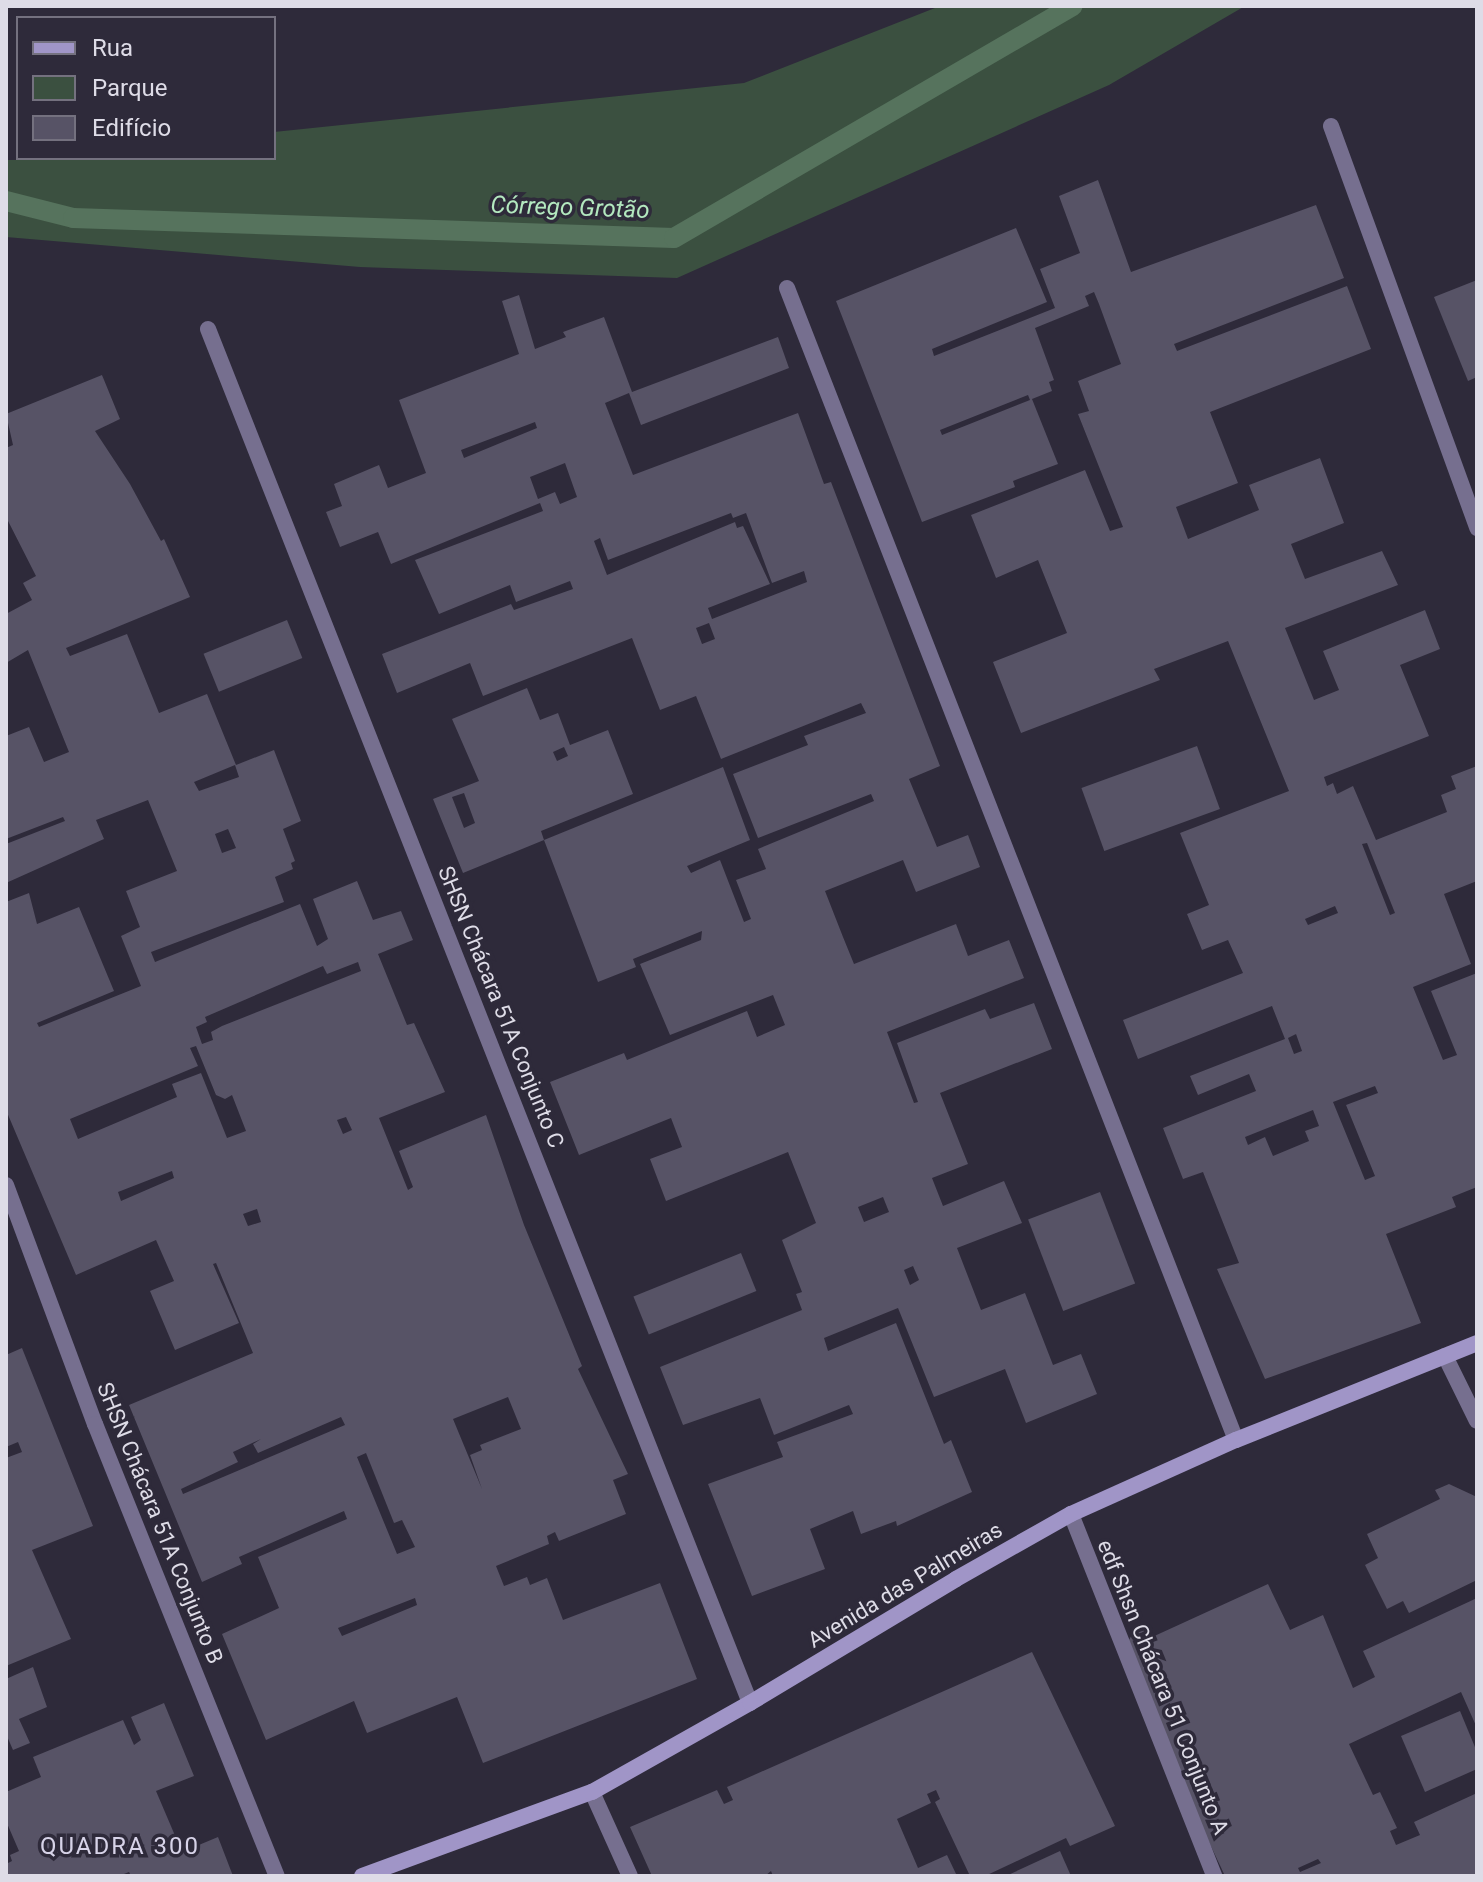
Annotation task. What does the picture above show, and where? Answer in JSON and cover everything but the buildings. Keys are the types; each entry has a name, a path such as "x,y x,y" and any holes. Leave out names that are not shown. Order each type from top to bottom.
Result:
{"street":[{"path":"1331,126 1477,528"},
{"path":"787,288 1236,1440"},
{"name":"SHSN Chácara 51A Conjunto C","path":"208,329 750,1703"},
{"name":"SHSN Chácara 51A Conjunto B","path":"6,1185 95,1424 277,1876"},
{"name":"Avenida das Palmeiras","path":"362,1876 592,1792 1071,1514 1236,1440 1477,1343"},
{"path":"1445,1356 1477,1421"},
{"name":"edf Shsn Chácara 51 Conjunto A","path":"1071,1514 1214,1876"},
{"path":"592,1792 630,1876"}],"green space":[{"path":"940,6 1245,6 1109,85 677,278 360,267 6,237 6,160 276,160 276,132 744,83"}],"waterway":[{"name":"Córrego Grotão","path":"6,201 73,218 674,238 1072,6"}],"district":[{"name":"QUADRA 300","path":"120,1847"}]}
